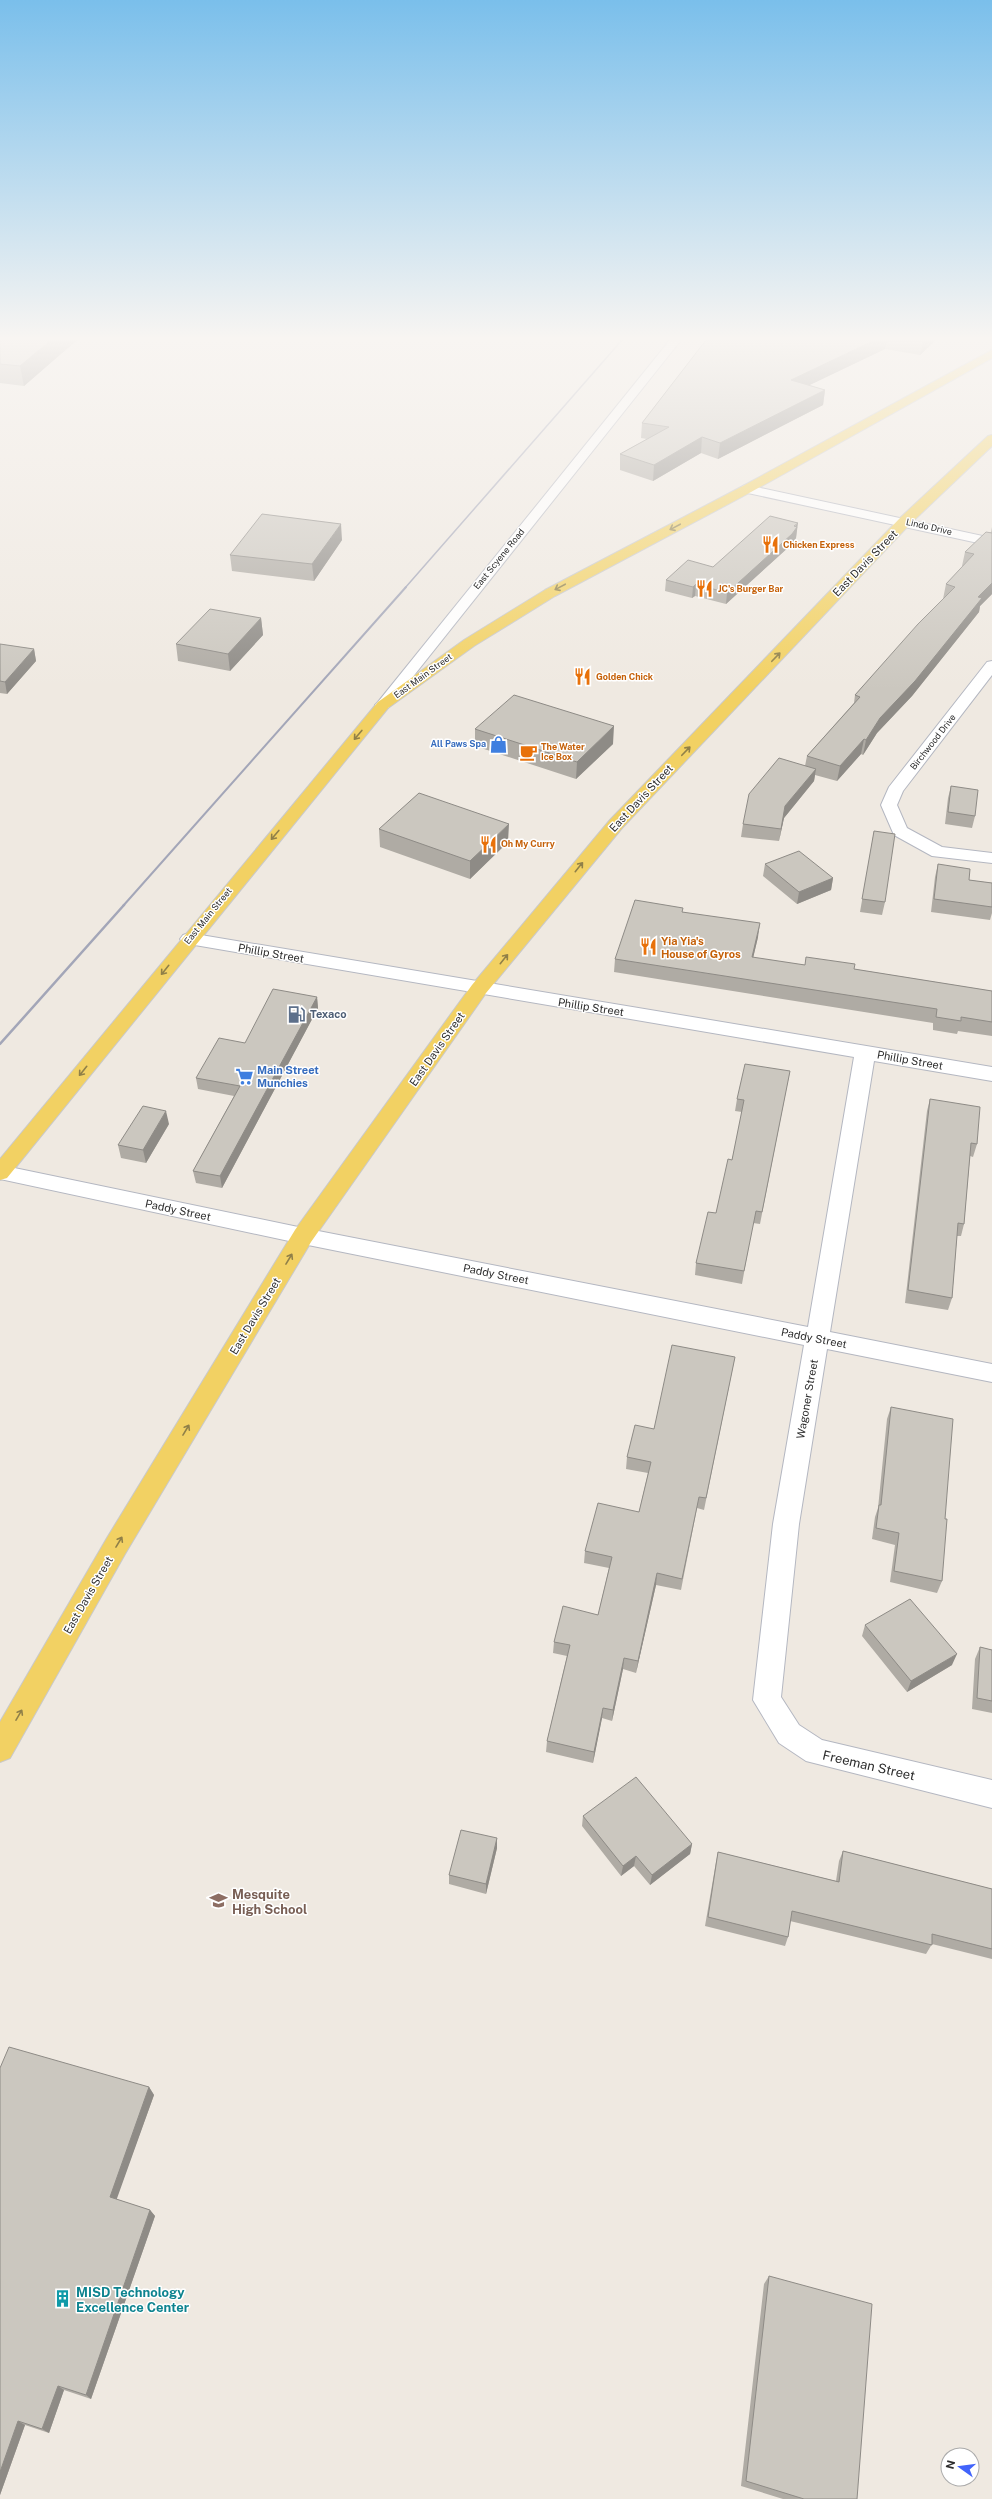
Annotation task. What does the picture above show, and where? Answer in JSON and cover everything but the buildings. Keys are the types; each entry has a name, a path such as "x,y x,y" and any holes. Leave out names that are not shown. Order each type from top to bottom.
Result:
{"main road":[{"name":"East Main Street","path":"0,1173 189,939 383,705 469,643 550,593 805,457"},
{"name":"East Davis Street","path":"0,1749 116,1546 303,1236 480,989 616,824 905,521 973,457"}],"street":[{"name":"East Scyene Road","path":"383,705 582,457"},
{"name":"Lindo Drive","path":"747,489 905,521 992,542"},
{"name":"Birchwood Drive","path":"992,665 985,684 895,790 889,805 900,831 938,852 992,858"},
{"name":"Phillip Street","path":"189,939 992,1074"},
{"name":"Wagoner Street","path":"767,1700 786,1524 865,1053"},
{"name":"Paddy Street","path":"0,1173 303,1236 992,1373"},
{"name":"Freeman Street","path":"767,1700 789,1734 816,1752 992,1794"}],"railway":[{"path":"405,588 520,457"},
{"path":"123,906 406,587"},
{"path":"0,1044 124,905"}],"place":[{"name":"Chicken Express","path":"770,545"},
{"name":"JC's Burger Bar","path":"705,589"},
{"name":"Golden Chick","path":"583,677"},
{"name":"All Paws Spa","path":"499,744"},
{"name":"The Water Ice Box","path":"528,752"},
{"name":"Oh My Curry","path":"488,844"},
{"name":"Yia Yia's House of Gyros","path":"648,947"},
{"name":"Texaco","path":"297,1014"},
{"name":"Main Street Munchies","path":"244,1076"},
{"name":"Mesquite High School","path":"219,1901"},
{"name":"MISD Technology Excellence Center","path":"63,2299"}]}
